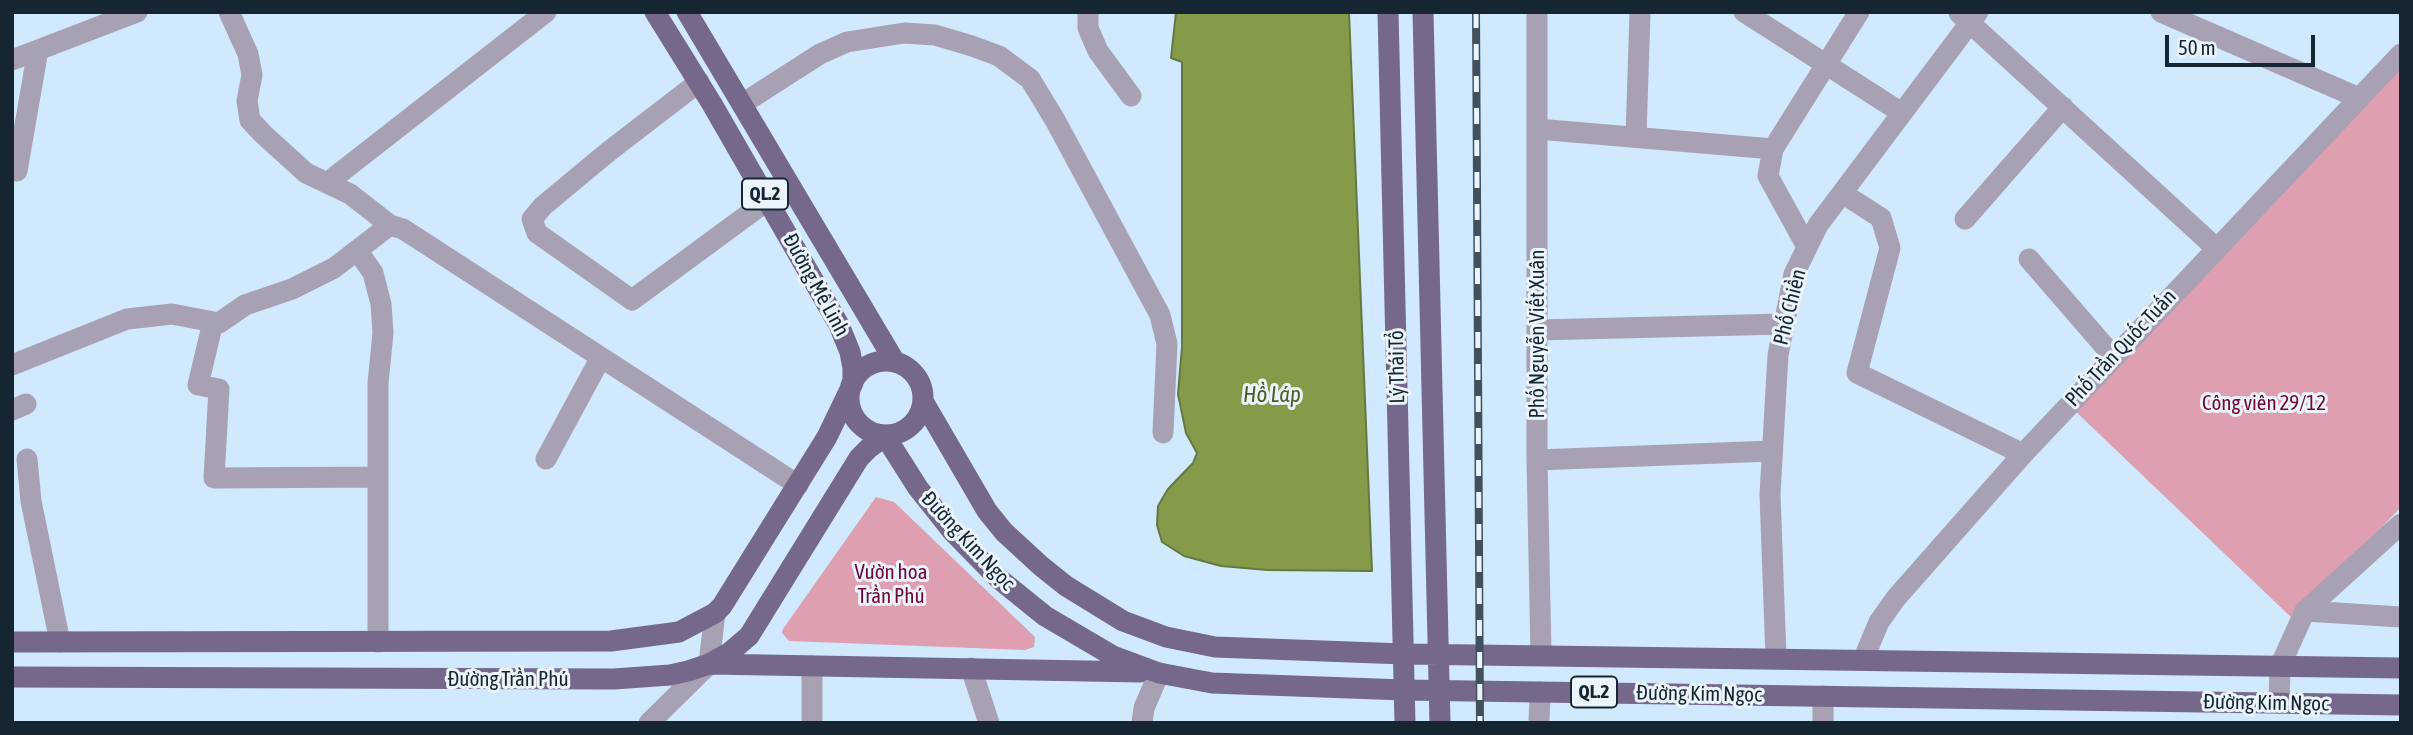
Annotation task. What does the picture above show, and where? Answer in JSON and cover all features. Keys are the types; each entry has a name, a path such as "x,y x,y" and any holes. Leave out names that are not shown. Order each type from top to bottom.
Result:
{"main road":[{"name":"Đường Mê Linh","path":"655,12 699,82 843,332 850,352 853,383"},
{"name":"Đường Mê Linh","path":"687,12 895,362"},
{"name":"Lý Thái Tổ","path":"1388,12 1405,723"},
{"name":"Lý Thái Tổ","path":"1423,12 1440,723"},
{"path":"853,383 858,374 870,365 885,361 895,362"},
{"name":"QL.2","path":"895,362 905,366 916,377 921,386 923,401"},
{"name":"QL.2","path":"853,383 850,401 855,418 868,430 886,436"},
{"name":"Đường Trần Phú","path":"12,642 639,639 679,632 715,613 722,606 827,437 853,383"},
{"name":"Đường Kim Ngọc","path":"923,401 987,511 1022,550 1066,586 1123,621 1166,637 1215,647 1439,655 2401,668"},
{"path":"886,436 897,434 911,426 921,412 923,401"},
{"name":"Đường Kim Ngọc","path":"886,436 918,488 947,525 980,561 1024,601 1073,635 1103,651 1159,673 1224,684 1439,691 2401,705"},
{"name":"Đường Trần Phú","path":"12,677 614,679 670,675 709,664 729,653 749,636 859,458 869,447 886,436"},
{"path":"709,664 1159,673"}],"street":[{"path":"12,60 137,12"},
{"path":"229,12 248,54 251,75 247,101 250,120 306,173 350,194 390,225 403,229 798,485"},
{"path":"327,183 546,12"},
{"path":"1088,12 1088,28 1098,51 1131,96"},
{"name":"Phố Nguyễn Viết Xuân","path":"1537,12 1536,460 1541,655"},
{"path":"1636,137 1640,12"},
{"path":"1744,12 1902,113"},
{"path":"1807,247 1768,176 1773,149 1859,12"},
{"path":"2161,12 2359,98"},
{"path":"1969,15 2063,107 2216,248"},
{"name":"Phố Chiền","path":"1776,658 1770,494 1772,451 1778,355 1794,274 1818,225 1902,113 1969,15"},
{"path":"743,104 820,54 847,42 904,33 935,35 972,46 999,56 1030,79 1055,120 1160,315 1167,344 1163,433"},
{"path":"16,171 38,50"},
{"name":"Phố Trần Quốc Tuấn","path":"1863,660 1875,630 1896,598 2023,454 2401,54"},
{"path":"699,82 543,206 532,219 537,233 632,300 768,200"},
{"path":"1965,219 2063,107"},
{"path":"1537,129 1773,149"},
{"path":"1842,193 1881,218 1890,248 1857,373 2023,454"},
{"path":"12,365 127,319 172,314 219,323 245,305 292,289 334,268 390,225"},
{"path":"357,250 373,274 382,304 383,333 378,383 378,642"},
{"path":"2029,259 2113,356"},
{"path":"213,322 198,385 219,389 214,478 378,477"},
{"path":"1537,330 1784,324"},
{"path":"546,459 600,359"},
{"path":"1536,460 1772,451"},
{"path":"27,459 31,501 60,642"},
{"path":"2279,703 2280,666 2305,611 2401,524"},
{"path":"2305,611 2401,617"},
{"path":"649,723 709,664 715,613"},
{"path":"812,666 812,723"},
{"path":"971,668 989,723"},
{"path":"1142,723 1144,708 1159,673"},
{"path":"1539,723 1540,692"},
{"path":"1823,696 1823,723"}],"green space":[{"name":"Công viên 29/12","path":"2401,63 2401,507 2294,620 2072,408"},
{"name":"Vườn hoa Trần Phú","path":"876,497 894,502 1035,637 1034,647 1025,650 789,641 782,633 783,629"}],"water":[{"name":"Hồ Láp","path":"1176,12 1349,12 1372,571 1267,570 1221,566 1184,556 1162,542 1157,525 1158,506 1168,489 1193,463 1197,453 1186,433 1178,394 1182,347 1182,62 1171,58"}],"railway":[{"path":"1476,12 1480,723"}]}
